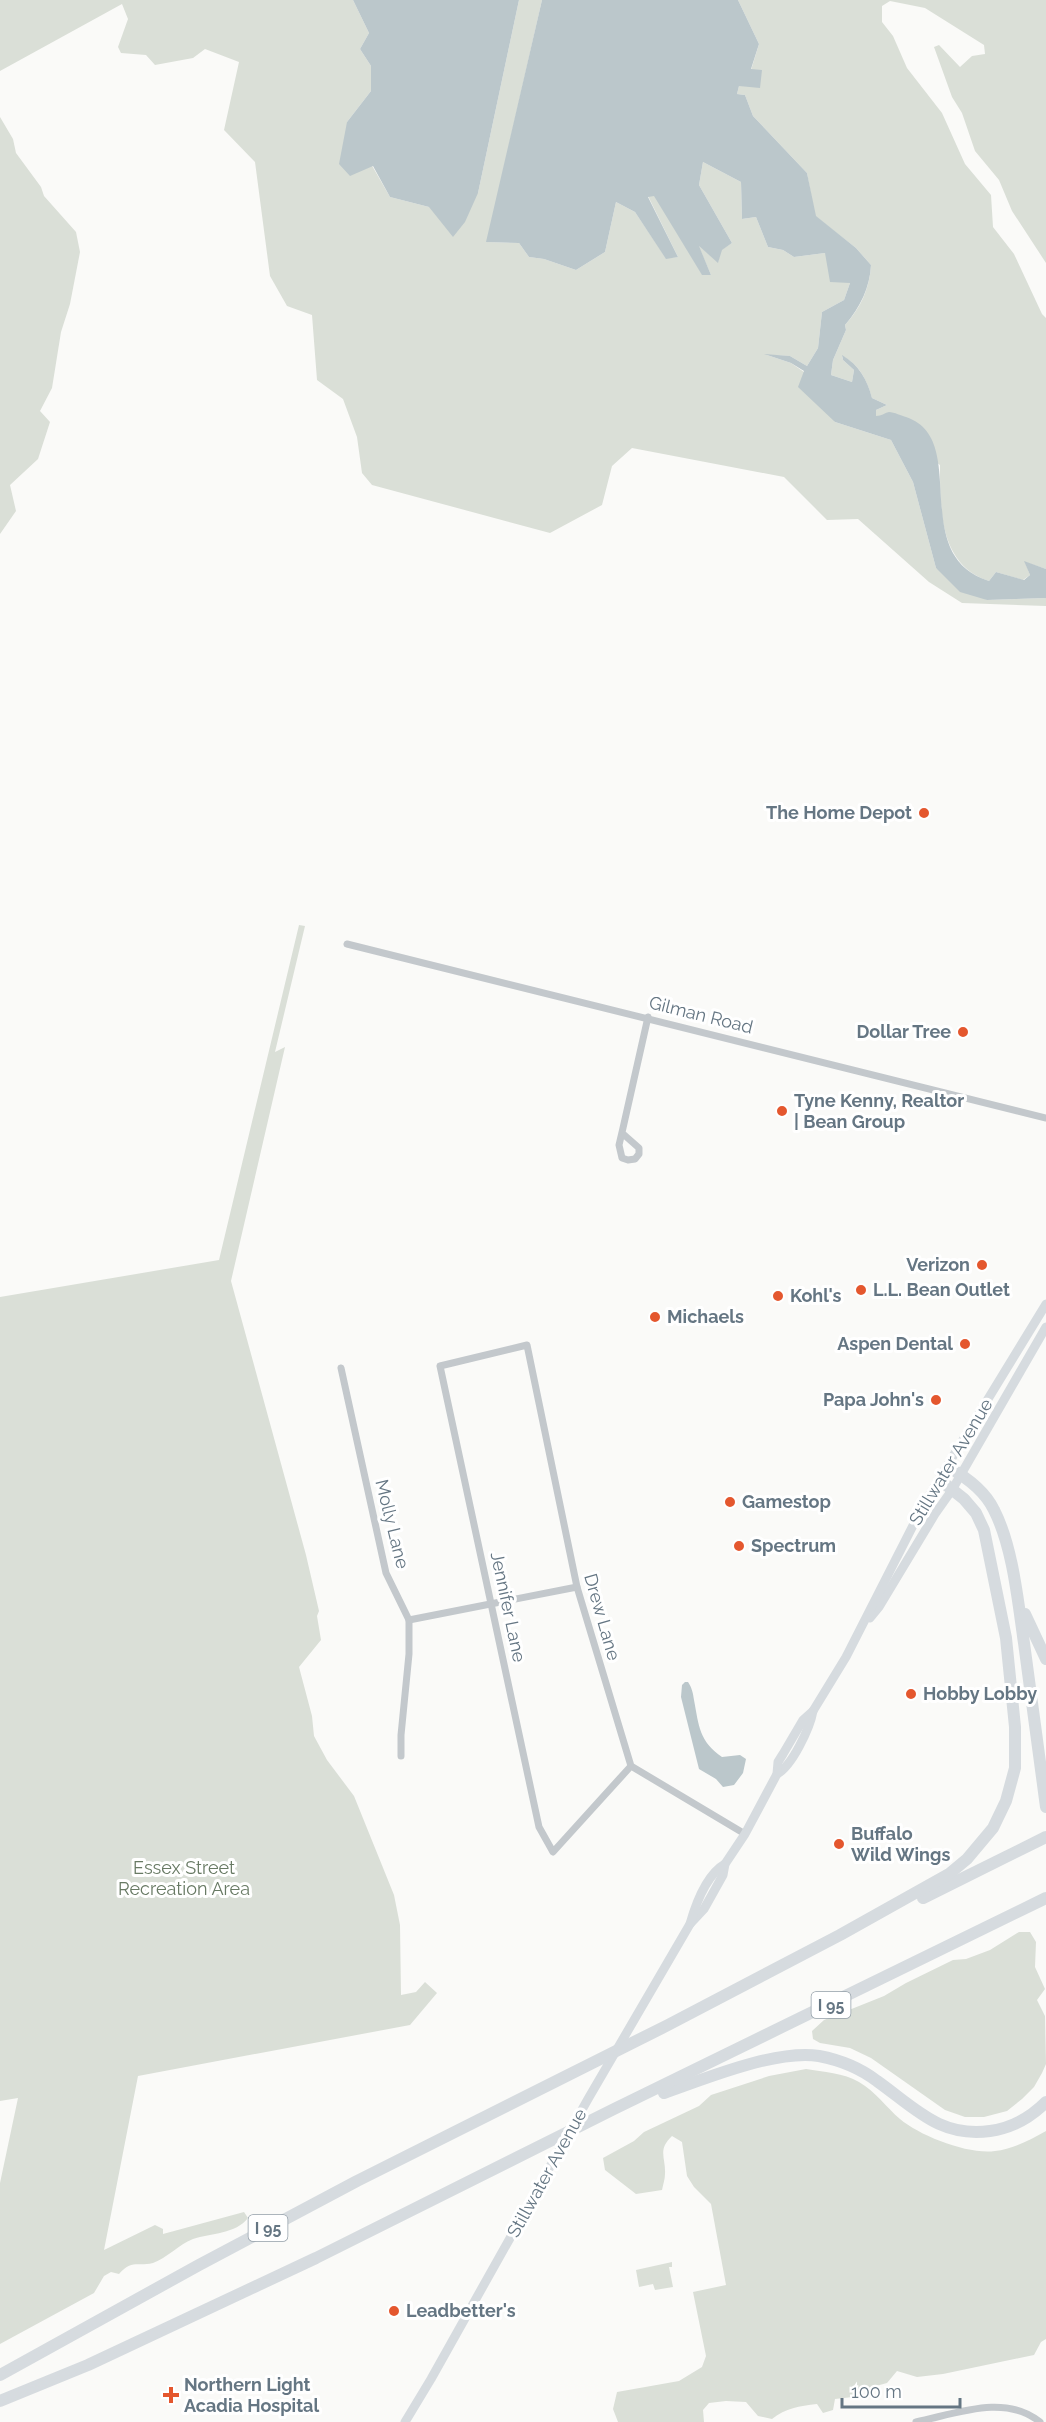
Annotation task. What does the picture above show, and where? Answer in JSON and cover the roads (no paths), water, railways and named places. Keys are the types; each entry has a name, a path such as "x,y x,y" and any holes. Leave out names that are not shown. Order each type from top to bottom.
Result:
{"highway":[{"path":"948,1467 962,1474 981,1491 994,1509 1029,1625 1046,1659"},
{"path":"840,1935 940,1880 968,1859 981,1845 1001,1813 1015,1768 1015,1727 1006,1638 984,1530 976,1513 964,1498 940,1480"},
{"path":"1016,1584 1046,1806"},
{"name":"I 95","path":"0,2375 199,2265 539,2088 668,2025 840,1935 925,1897 1046,1837"},
{"name":"I 95","path":"0,2401 108,2355 316,2258 614,2109 1046,1898"},
{"path":"614,2109 728,2072 773,2059 796,2056 816,2056 852,2065 876,2079 922,2115 939,2125 958,2131 978,2132 1010,2126 1024,2119 1046,2102"}],"main road":[{"name":"Stillwater Avenue","path":"405,2422 690,1924 704,1909 723,1875 725,1864 745,1834 777,1774 785,1770 811,1723 813,1711 864,1624 925,1502 1046,1304"},
{"name":"Stillwater Avenue","path":"864,1624 879,1607 962,1474 1046,1327"}],"street":[{"name":"Gilman Road","path":"347,944 648,1017 1046,1118"},
{"path":"622,1132 648,1017"},
{"name":"Drew Lane","path":"440,1365 527,1345 577,1587 631,1766"},
{"name":"Jennifer Lane","path":"440,1365 539,1827 553,1852 631,1766"},
{"name":"Molly Lane","path":"341,1368 386,1573 409,1620 409,1654 401,1756"},
{"path":"409,1620 577,1587"},
{"path":"631,1766 745,1834"},
{"path":"916,2422 982,2408 1005,2407 1040,2422"}],"place":[{"name":"The Home Depot","path":"924,813"},
{"name":"Dollar Tree","path":"963,1032"},
{"name":"Tyne Kenny, Realtor | Bean Group","path":"782,1111"},
{"name":"Verizon","path":"982,1265"},
{"name":"L.L. Bean Outlet","path":"861,1290"},
{"name":"Kohl's","path":"778,1296"},
{"name":"Michaels","path":"655,1317"},
{"name":"Aspen Dental","path":"965,1344"},
{"name":"Papa John's","path":"936,1400"},
{"name":"Gamestop","path":"730,1502"},
{"name":"Spectrum","path":"739,1546"},
{"name":"Hobby Lobby","path":"911,1694"},
{"name":"Buffalo Wild Wings","path":"839,1844"},
{"name":"Leadbetter's","path":"394,2311"},
{"name":"Northern Light Acadia Hospital","path":"171,2395"}],"park label":[{"name":"Essex Street Recreation Area","path":"184,1878"}]}
